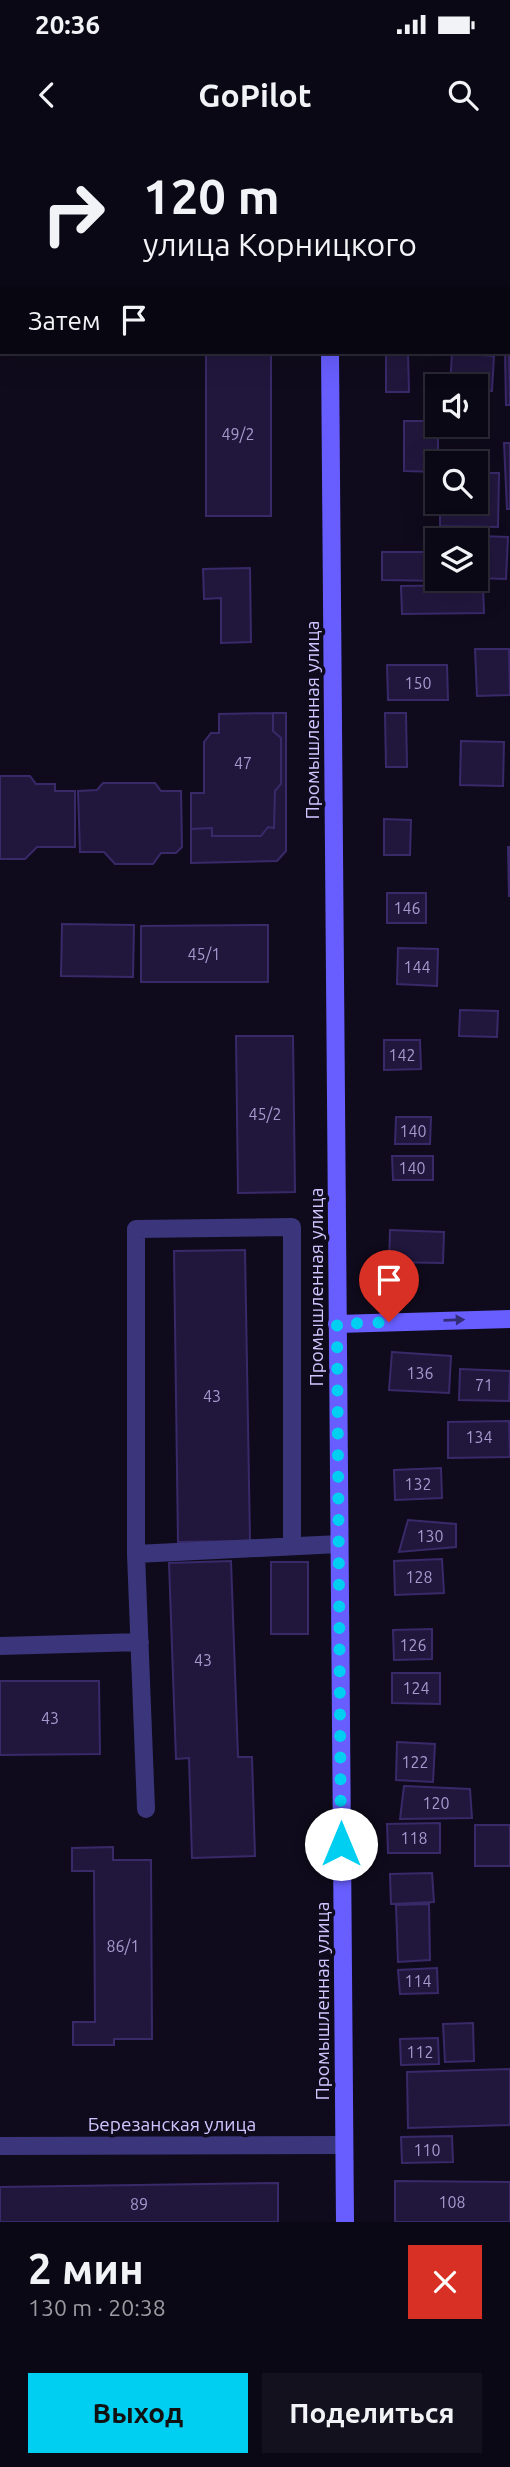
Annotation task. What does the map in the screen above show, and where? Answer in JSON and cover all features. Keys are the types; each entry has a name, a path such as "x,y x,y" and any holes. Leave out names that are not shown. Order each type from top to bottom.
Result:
{"main road":[{"name":"Промышленная улица","path":"330,354 345,2222"},
{"path":"337,1324 510,1318"}],"street":[{"path":"146,1809 136,1554 136,1228 292,1227 292,1546"},
{"path":"136,1554 339,1544"},
{"path":"0,1646 140,1642"},
{"name":"Березанская улица","path":"0,2146 344,2145"}],"building":[{"path":"206,354 271,354 271,516 206,516"},
{"path":"386,354 408,354 409,392 386,392"},
{"path":"452,354 494,356 492,391 488,391 488,374 451,374"},
{"path":"505,354 509,354 510,405 506,405"},
{"path":"404,421 425,421 425,437 438,437 438,451 425,451 425,472 404,471"},
{"path":"504,443 510,443 510,509 507,509"},
{"path":"488,473 499,473 498,527 440,526 440,514 488,514"},
{"path":"488,536 508,537 506,579 488,578"},
{"path":"382,552 425,552 425,581 382,580"},
{"path":"250,568 251,642 221,643 221,598 204,599 203,569"},
{"path":"401,586 425,586 425,591 483,591 484,613 402,614"},
{"path":"475,649 509,649 510,695 477,696"},
{"path":"387,665 447,665 448,700 388,700"},
{"path":"273,713 286,713 286,851 277,861 191,863 191,829 212,828 212,836 261,836 268,827 274,828 275,791 281,784 281,738 273,731"},
{"path":"273,713 273,731 281,738 281,784 275,791 274,828 268,827 261,836 212,836 212,828 191,829 191,793 204,793 204,742 211,733 219,733 219,714"},
{"path":"385,713 406,713 407,767 386,767"},
{"path":"461,741 504,742 503,786 460,785"},
{"path":"0,776 30,776 36,784 55,784 55,791 75,791 75,847 37,847 25,859 0,859"},
{"path":"103,783 155,783 161,791 181,791 182,847 176,853 161,853 153,864 115,864 104,852 80,852 78,791 97,790"},
{"path":"384,819 411,820 410,855 384,855"},
{"path":"510,847 510,896 509,896"},
{"path":"387,893 426,893 426,923 387,923"},
{"path":"62,924 134,925 133,977 61,976"},
{"path":"268,925 268,982 141,982 141,926"},
{"path":"398,948 438,949 437,986 397,984"},
{"path":"460,1010 498,1011 497,1037 459,1036"},
{"path":"236,1036 293,1036 295,1192 238,1193"},
{"path":"384,1040 420,1040 421,1069 384,1070"},
{"path":"396,1117 431,1117 430,1144 395,1144"},
{"path":"392,1156 433,1156 433,1180 393,1180"},
{"path":"390,1230 444,1232 443,1263 389,1262"},
{"path":"245,1250 250,1541 178,1542 174,1251"},
{"path":"392,1352 451,1356 449,1393 389,1390"},
{"path":"460,1369 510,1371 509,1401 459,1400"},
{"path":"509,1421 510,1457 448,1458 448,1422"},
{"path":"441,1468 442,1498 395,1500 394,1470"},
{"path":"408,1520 456,1524 456,1547 399,1552"},
{"path":"442,1559 444,1593 395,1595 394,1561"},
{"path":"231,1561 238,1757 252,1757 255,1856 192,1858 189,1758 176,1759 169,1563"},
{"path":"271,1562 308,1562 308,1634 271,1634"},
{"path":"432,1629 432,1659 394,1660 393,1630"},
{"path":"392,1673 440,1673 440,1704 392,1703"},
{"path":"0,1681 99,1681 100,1754 0,1755"},
{"path":"397,1742 435,1744 433,1782 396,1780"},
{"path":"404,1786 470,1789 472,1818 400,1819"},
{"path":"440,1823 440,1853 388,1853 387,1824"},
{"path":"475,1825 510,1825 510,1866 475,1866"},
{"path":"113,1847 113,1860 151,1860 152,2039 114,2039 114,2045 73,2045 73,2022 95,2022 94,1871 72,1871 72,1848"},
{"path":"432,1873 434,1902 391,1904 390,1874"},
{"path":"429,1904 430,1960 398,1962 396,1905"},
{"path":"437,1968 438,1993 400,1994 398,1970"},
{"path":"473,2023 474,2061 445,2062 443,2024"},
{"path":"438,2038 439,2064 401,2065 400,2039"},
{"path":"510,2069 510,2125 408,2128 407,2072"},
{"path":"452,2136 453,2162 402,2163 401,2137"},
{"path":"395,2181 510,2182 510,2222 395,2222"},
{"path":"278,2183 278,2222 0,2222 0,2187"}],"route":[{"path":"341,1844 337,1324 389,1322"}]}
